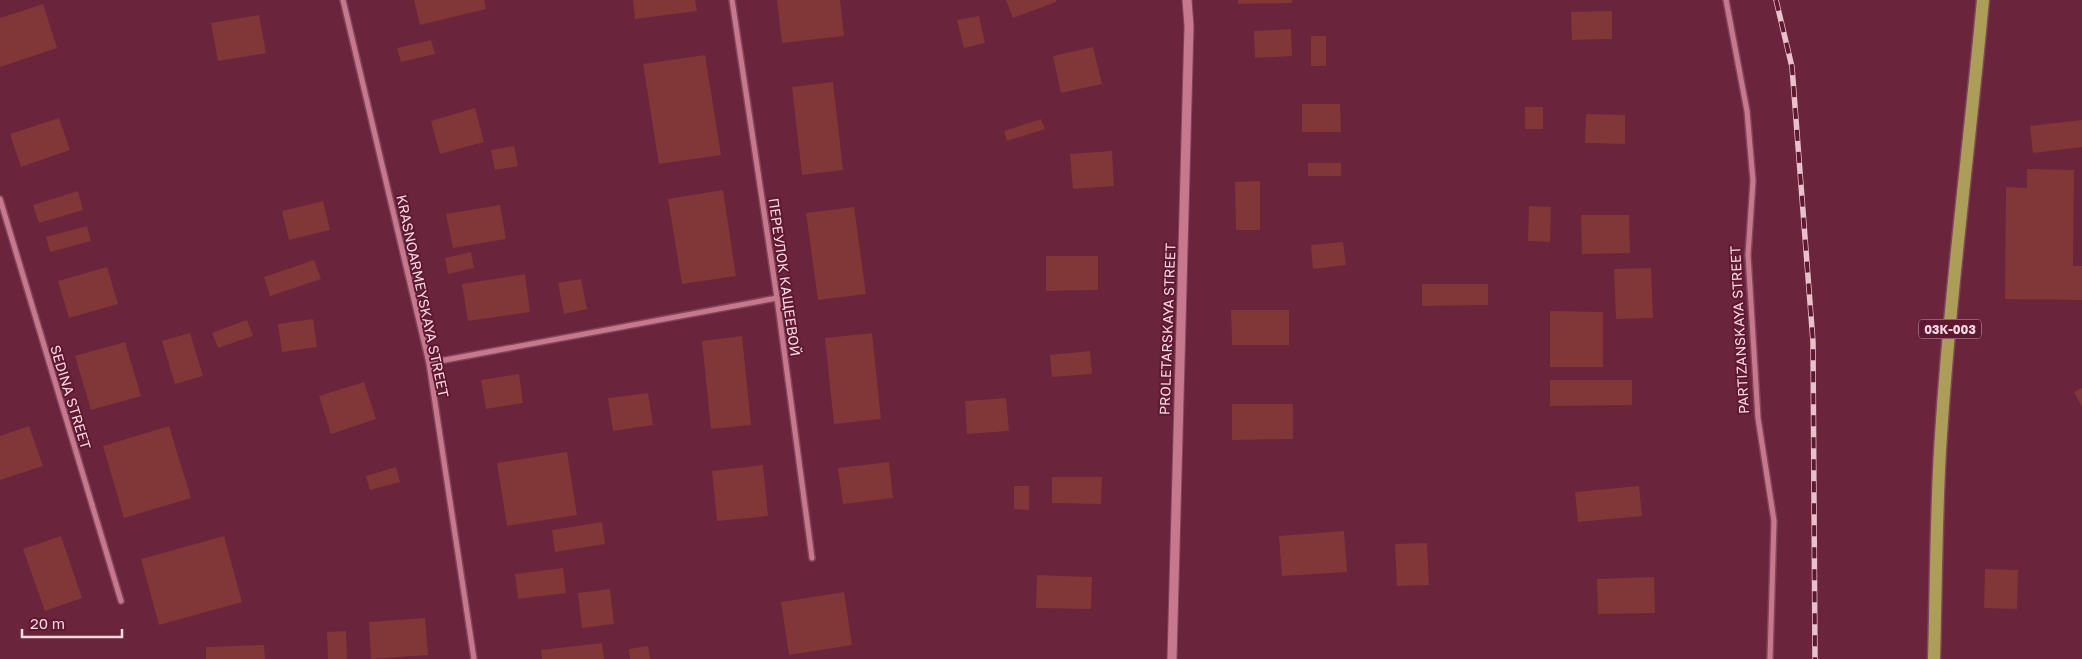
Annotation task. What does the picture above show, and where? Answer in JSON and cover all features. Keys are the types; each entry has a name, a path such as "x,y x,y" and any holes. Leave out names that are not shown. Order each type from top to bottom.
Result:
{"main road":[{"name":"03К-003","path":"1934,659 1940,451 1955,268 1983,0"}],"street":[{"name":"KRASNOARMEYSKAYA STREET","path":"343,0 428,362 474,659"},
{"name":"ПЕРЕУЛОК КАЩЕЕВОЙ","path":"732,0 777,298 812,558"},
{"name":"PROLETARSKAYA STREET","path":"1172,659 1189,26 1187,0"},
{"name":"PARTIZANSKAYA STREET","path":"1726,0 1747,111 1753,181 1748,255 1758,418 1774,522 1770,659"},
{"name":"SEDINA STREET","path":"0,199 122,601"},
{"path":"428,362 777,298"}],"building":[{"path":"414,0 484,0 486,9 420,25"},
{"path":"633,0 695,0 697,11 635,19"},
{"path":"777,0 840,0 844,36 782,43"},
{"path":"1006,0 1056,0 1056,2 1013,18"},
{"path":"1238,0 1292,0 1292,3 1238,4"},
{"path":"43,4 57,48 0,67 0,18"},
{"path":"1612,11 1612,39 1572,40 1571,12"},
{"path":"259,15 266,53 218,61 211,23"},
{"path":"979,16 985,43 964,48 957,20"},
{"path":"1291,29 1292,56 1255,58 1254,31"},
{"path":"1311,36 1326,36 1326,66 1311,66"},
{"path":"431,40 435,54 401,62 397,48"},
{"path":"1093,47 1102,84 1061,93 1053,56"},
{"path":"705,55 721,155 659,164 643,64"},
{"path":"833,82 843,170 802,175 792,87"},
{"path":"1302,104 1340,104 1341,132 1302,132"},
{"path":"1525,107 1543,107 1543,129 1525,129"},
{"path":"475,108 484,142 440,154 431,121"},
{"path":"1586,114 1625,115 1625,144 1585,143"},
{"path":"59,118 70,150 21,167 10,134"},
{"path":"1041,119 1045,129 1007,141 1004,131"},
{"path":"2082,120 2082,147 2033,153 2030,126"},
{"path":"514,146 518,166 495,170 491,150"},
{"path":"1112,151 1114,186 1073,189 1070,154"},
{"path":"1308,163 1341,163 1341,176 1308,176"},
{"path":"2027,169 2074,170 2073,266 2082,266 2082,300 2005,299 2006,187 2027,188"},
{"path":"1260,181 1260,230 1236,230 1235,182"},
{"path":"723,190 736,276 682,284 668,199"},
{"path":"78,191 83,210 39,223 33,205"},
{"path":"323,201 330,230 289,240 282,211"},
{"path":"500,205 506,239 453,248 446,214"},
{"path":"1529,206 1551,207 1550,242 1528,241"},
{"path":"854,207 866,294 818,300 806,213"},
{"path":"1581,215 1629,215 1630,253 1582,254"},
{"path":"87,226 91,241 50,252 46,237"},
{"path":"1343,242 1346,265 1313,269 1311,245"},
{"path":"471,252 474,268 448,274 445,258"},
{"path":"1046,256 1098,256 1098,290 1046,291"},
{"path":"314,260 321,279 270,296 264,277"},
{"path":"107,267 118,304 69,318 58,281"},
{"path":"1651,268 1653,318 1616,319 1614,269"},
{"path":"525,274 530,312 468,321 462,284"},
{"path":"581,279 587,309 564,314 558,283"},
{"path":"1422,284 1488,284 1488,305 1422,306"},
{"path":"1231,310 1289,310 1289,345 1232,345"},
{"path":"1550,311 1603,312 1603,367 1550,367"},
{"path":"313,319 317,347 282,352 278,324"},
{"path":"247,320 253,336 218,348 212,333"},
{"path":"190,333 203,376 175,384 162,341"},
{"path":"872,333 881,419 834,424 825,338"},
{"path":"742,336 751,425 711,429 702,341"},
{"path":"125,342 141,396 91,410 75,356"},
{"path":"1090,351 1092,374 1052,377 1050,355"},
{"path":"519,374 523,403 486,409 481,380"},
{"path":"1550,380 1632,380 1632,405 1550,406"},
{"path":"364,382 376,419 331,434 319,396"},
{"path":"2082,388 2082,407 2074,392"},
{"path":"648,393 653,425 613,431 608,398"},
{"path":"1006,398 1009,431 967,434 965,401"},
{"path":"1232,404 1293,404 1293,439 1232,440"},
{"path":"29,426 43,466 0,480 0,436"},
{"path":"169,426 191,498 124,518 103,446"},
{"path":"567,452 577,515 507,526 497,463"},
{"path":"889,462 893,498 843,504 838,468"},
{"path":"763,465 768,516 717,521 712,471"},
{"path":"396,467 400,482 370,490 366,476"},
{"path":"1052,477 1102,477 1101,504 1052,503"},
{"path":"1014,486 1029,486 1029,510 1014,509"},
{"path":"1639,486 1642,516 1578,522 1575,492"},
{"path":"602,522 605,544 555,552 552,530"},
{"path":"1344,531 1347,572 1282,576 1279,536"},
{"path":"61,536 82,598 45,611 23,549"},
{"path":"224,536 242,602 159,625 141,559"},
{"path":"1427,543 1429,585 1397,586 1395,544"},
{"path":"563,568 566,593 518,599 515,574"},
{"path":"1985,569 2018,570 2017,609 1984,608"},
{"path":"1037,575 1092,577 1091,609 1036,608"},
{"path":"1654,577 1655,613 1598,614 1597,579"},
{"path":"610,589 614,624 582,628 578,593"},
{"path":"844,592 852,645 789,655 781,602"},
{"path":"425,618 428,655 371,659 369,622"},
{"path":"346,631 347,659 328,659 327,632"},
{"path":"602,643 604,659 542,659 541,650"},
{"path":"264,645 265,659 206,659 206,647"},
{"path":"648,646 650,659 630,659 629,649"}],"railway":[{"path":"1776,0 1792,67 1813,342 1815,659"}]}
